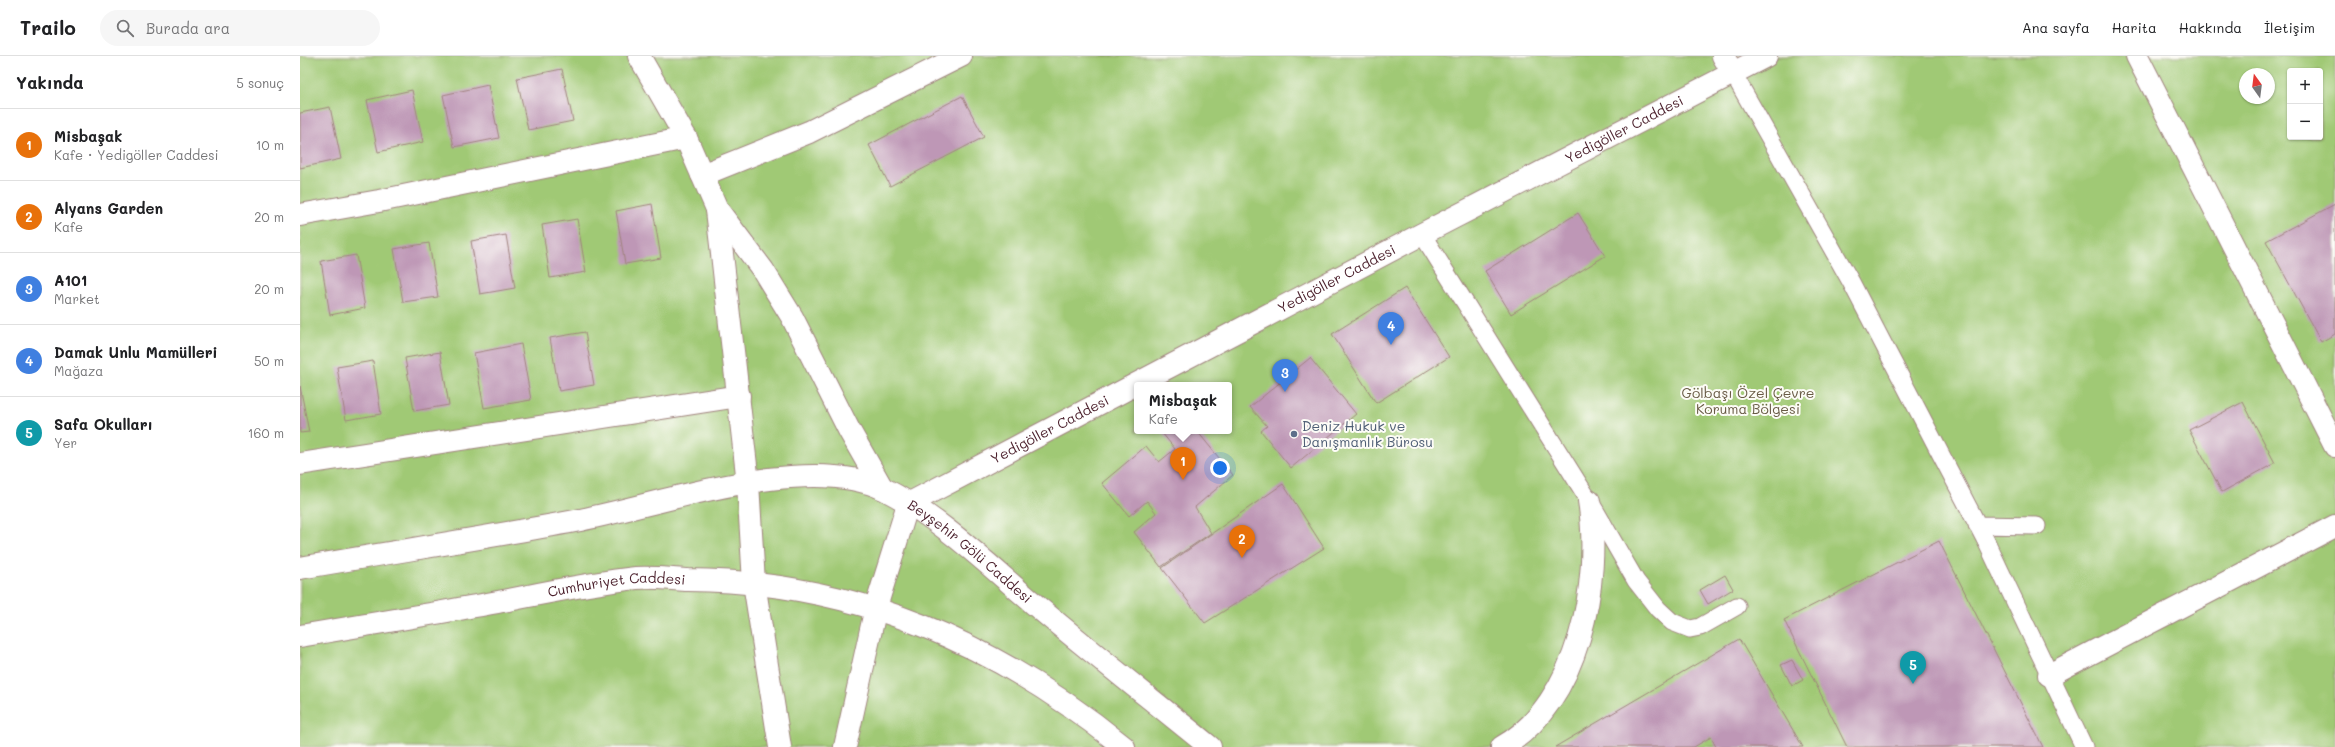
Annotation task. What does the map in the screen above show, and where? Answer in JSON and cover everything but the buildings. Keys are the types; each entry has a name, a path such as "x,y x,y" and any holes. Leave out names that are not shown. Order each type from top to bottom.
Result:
{"street":[{"path":"639,56 686,138 717,209 763,270 792,317 882,488"},
{"path":"702,175 809,132 961,56"},
{"name":"Yedigöller Caddesi","path":"1140,382 1422,234 1728,65 1766,56"},
{"path":"2137,56 2335,446"},
{"path":"300,215 379,201 686,138"},
{"path":"717,209 748,483 754,583 780,747"},
{"name":"Yedigöller Caddesi","path":"908,504 1134,385"},
{"path":"300,464 739,396"},
{"name":"Beyşehir Gölü Caddesi","path":"300,568 578,521 684,496 748,483 801,477 831,477 855,480 882,488 934,520 1077,640 1210,747"},
{"path":"1502,747 1538,718 1564,677 1579,642 1590,586 1593,552 1589,501"},
{"path":"845,747 876,607 908,504"},
{"path":"2049,674 2335,526"},
{"name":"Cumhuriyet Caddesi","path":"300,636 637,578 754,583 790,588 876,607 930,628 991,658 1042,688 1089,719 1124,747"}],"lane":[{"path":"1728,65 1851,282 1977,525 2084,747"},
{"path":"1422,234 1589,501 1636,580 1658,608 1672,622 1690,630 1700,628 1737,606"},
{"path":"1977,525 2037,526"}],"green space":[{"name":"Gölbaşı Özel Çevre Koruma Bölgesi","path":"300,56 2335,56 2335,747 300,747"}],"place":[{"name":"Damak Unlu Mamülleri","path":"1391,345"},
{"name":"A101","path":"1285,392"},
{"name":"Deniz Hukuk ve Danışmanlık Bürosu","path":"1294,434"},
{"name":"Misbaşak","path":"1183,480"},
{"name":"Alyans Garden","path":"1242,558"},
{"name":"Safa Okulları","path":"1913,684"}]}
